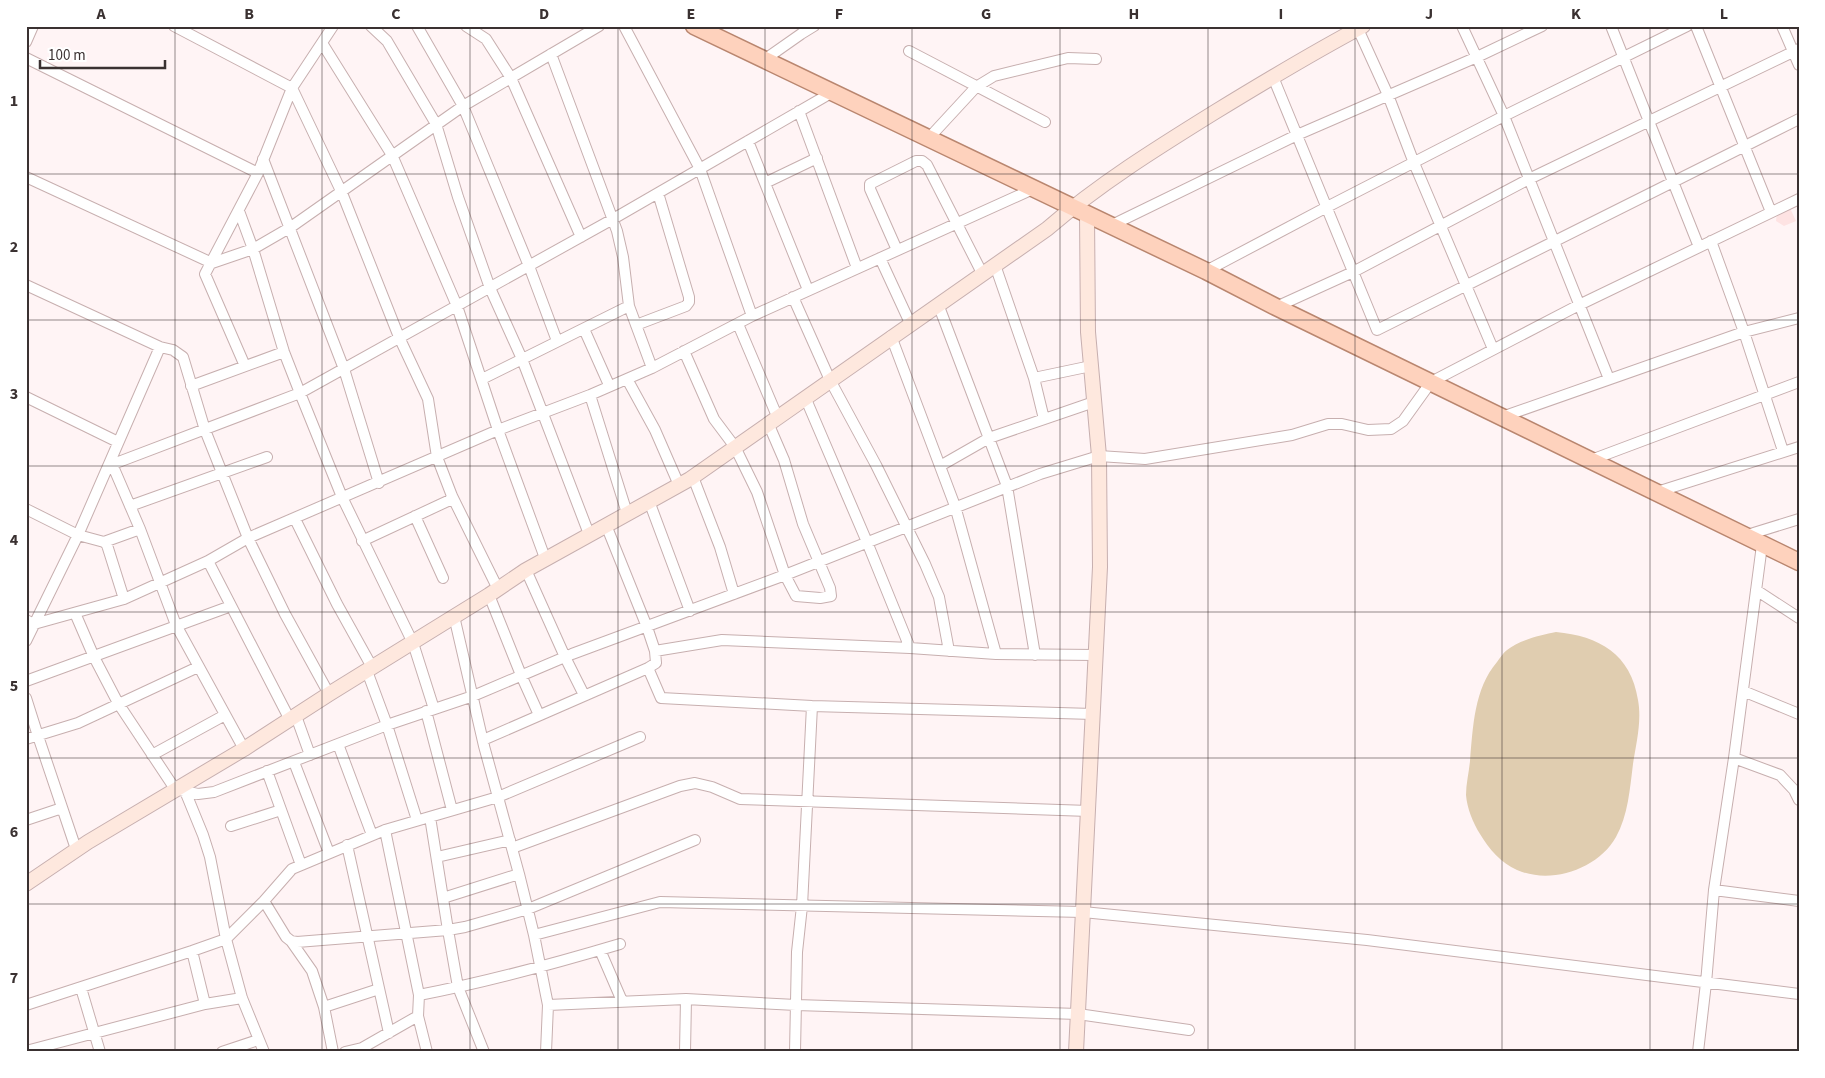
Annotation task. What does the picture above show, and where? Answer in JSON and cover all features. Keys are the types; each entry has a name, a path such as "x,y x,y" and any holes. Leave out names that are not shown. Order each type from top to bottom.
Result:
{"main road":[{"path":"694,26 1206,271 1502,418 1799,562"}],"street":[{"path":"26,42 34,26"},
{"path":"174,26 292,88 342,193 399,337 428,398 437,456 493,592 521,675 539,715"},
{"path":"245,366 205,274 258,173 292,88 333,26"},
{"path":"371,26 387,41 436,124 458,197 490,288 522,359 589,534"},
{"path":"417,26 463,106 529,266 557,341"},
{"path":"466,26 486,39 511,78 580,237"},
{"path":"26,177 212,263 253,249 291,227 342,193 392,155 463,106 599,26"},
{"path":"624,26 700,169 752,316"},
{"path":"764,60 814,26"},
{"path":"1462,26 1504,116 1609,379"},
{"path":"1110,226 1297,136 1542,26"},
{"path":"1611,26 1699,247"},
{"path":"1206,271 1504,116 1688,26"},
{"path":"1696,26 1771,212"},
{"path":"1782,26 1796,50 1799,65"},
{"path":"26,884 76,849 180,790 545,558 692,477 891,336 1047,229 1095,190 1180,134 1360,27 1414,163 1493,349"},
{"path":"322,43 392,155 457,306 498,430 545,558"},
{"path":"1276,307 1353,272 1529,179 1796,50"},
{"path":"909,51 1045,122"},
{"path":"551,54 613,219 623,257 629,306 652,368"},
{"path":"26,58 258,173"},
{"path":"928,139 976,87 994,76 1068,58 1096,59"},
{"path":"1273,77 1377,330 1799,119"},
{"path":"110,465 300,393 613,219 831,93"},
{"path":"799,111 857,268"},
{"path":"748,141 808,290"},
{"path":"765,183 816,158"},
{"path":"263,159 291,227 344,369 379,483"},
{"path":"898,250 870,189 870,184 916,161 922,161 927,165 982,273"},
{"path":"30,622 75,613 124,599 208,560 248,538 498,430 590,395 609,385 652,368 752,316 1033,189"},
{"path":"636,325 686,306 689,302 658,193"},
{"path":"180,790 198,794 214,792 387,725 473,696 565,657 785,575 1007,486 1099,456 1145,459 1292,435 1328,424 1342,424 1368,430 1391,429 1404,421 1431,382 1579,305 1799,199"},
{"path":"238,211 253,249 284,352 342,497 413,643 452,810"},
{"path":"1076,1052 1100,567 1099,456 1088,317 1087,215"},
{"path":"1711,241 1744,332 1783,451"},
{"path":"880,258 910,323"},
{"path":"995,265 1034,378 1044,419"},
{"path":"26,285 183,356 205,430 248,538 285,614 329,694"},
{"path":"793,298 830,380 876,465 925,564 939,597 949,651"},
{"path":"938,304 1007,486 1035,655"},
{"path":"482,379 629,306"},
{"path":"1502,418 1744,332 1799,318"},
{"path":"684,351 714,419 735,447 757,492 785,575 796,596 820,598 830,596 830,588 803,524 772,420 738,324"},
{"path":"584,329 609,385"},
{"path":"891,336 955,506 996,654"},
{"path":"26,641 30,622 78,534 110,465 118,442 160,347"},
{"path":"191,386 284,352"},
{"path":"1034,378 1091,366"},
{"path":"627,379 655,430 679,485"},
{"path":"1591,460 1799,382"},
{"path":"590,395 627,513"},
{"path":"26,397 118,442"},
{"path":"805,397 910,648"},
{"path":"940,466 989,438 1094,402"},
{"path":"1657,492 1799,447"},
{"path":"130,506 267,457"},
{"path":"110,465 140,530 176,625 244,749"},
{"path":"692,477 720,547 734,594"},
{"path":"362,541 450,500 452,496"},
{"path":"649,501 690,611"},
{"path":"26,509 78,534 104,542 140,530"},
{"path":"416,516 442,578"},
{"path":"1743,536 1799,518"},
{"path":"295,519 369,669 417,820"},
{"path":"483,740 656,663 655,650 647,627 606,525"},
{"path":"104,542 124,599"},
{"path":"1698,1052 1714,890 1734,758 1762,545"},
{"path":"208,560 231,606 293,718 310,755"},
{"path":"526,570 584,695"},
{"path":"1756,590 1799,618"},
{"path":"26,681 231,606"},
{"path":"75,613 94,657 118,703 152,755 180,790 203,835 210,857 226,939 242,998 264,1052"},
{"path":"454,616 483,740 534,936 548,1005 546,1052"},
{"path":"655,650 722,640 910,648 996,654 1096,655"},
{"path":"26,739 78,722 198,667"},
{"path":"648,668 661,698 812,706 1093,714"},
{"path":"1743,691 1799,714"},
{"path":"26,698 76,849"},
{"path":"795,1052 798,952 812,706"},
{"path":"152,755 225,715"},
{"path":"26,1005 192,952 226,939 264,901 292,869 384,830 498,797 640,737"},
{"path":"338,744 372,835"},
{"path":"1734,758 1780,775 1794,790 1799,800"},
{"path":"294,762 329,853"},
{"path":"267,771 301,865"},
{"path":"437,857 511,844 680,786 695,783 712,787 726,795 740,799 1089,811"},
{"path":"26,820 62,808"},
{"path":"232,826 281,810"},
{"path":"430,816 458,987 484,1052"},
{"path":"384,830 419,995 418,1016 427,1052"},
{"path":"291,941 407,935 465,928 528,909 695,840"},
{"path":"347,845 389,1033"},
{"path":"442,898 519,874"},
{"path":"1714,890 1799,901"},
{"path":"264,901 312,972 324,1007 333,1052"},
{"path":"534,936 660,902 1083,912 1367,940 1799,994"},
{"path":"419,995 540,967 620,944"},
{"path":"600,950 622,1001"},
{"path":"192,952 205,1004"},
{"path":"80,988 100,1052"},
{"path":"324,1007 379,990"},
{"path":"26,1051 205,1004 242,998"},
{"path":"685,1052 686,999"},
{"path":"548,1005 686,999 796,1005 1078,1014 1189,1030"},
{"path":"345,1052 363,1050 418,1016"},
{"path":"222,1052 258,1040"}],"shaded area":[{"path":"1789,206 1796,221 1784,226 1776,221 1777,213"},
{"path":"1556,632 1572,634 1599,643 1620,659 1634,684 1639,708 1639,724 1628,802 1616,837 1598,858 1586,865 1559,875 1544,876 1517,870 1506,864 1491,850 1475,825 1468,805 1466,791 1476,709 1479,696 1489,673 1503,654 1512,646 1530,638"}]}
